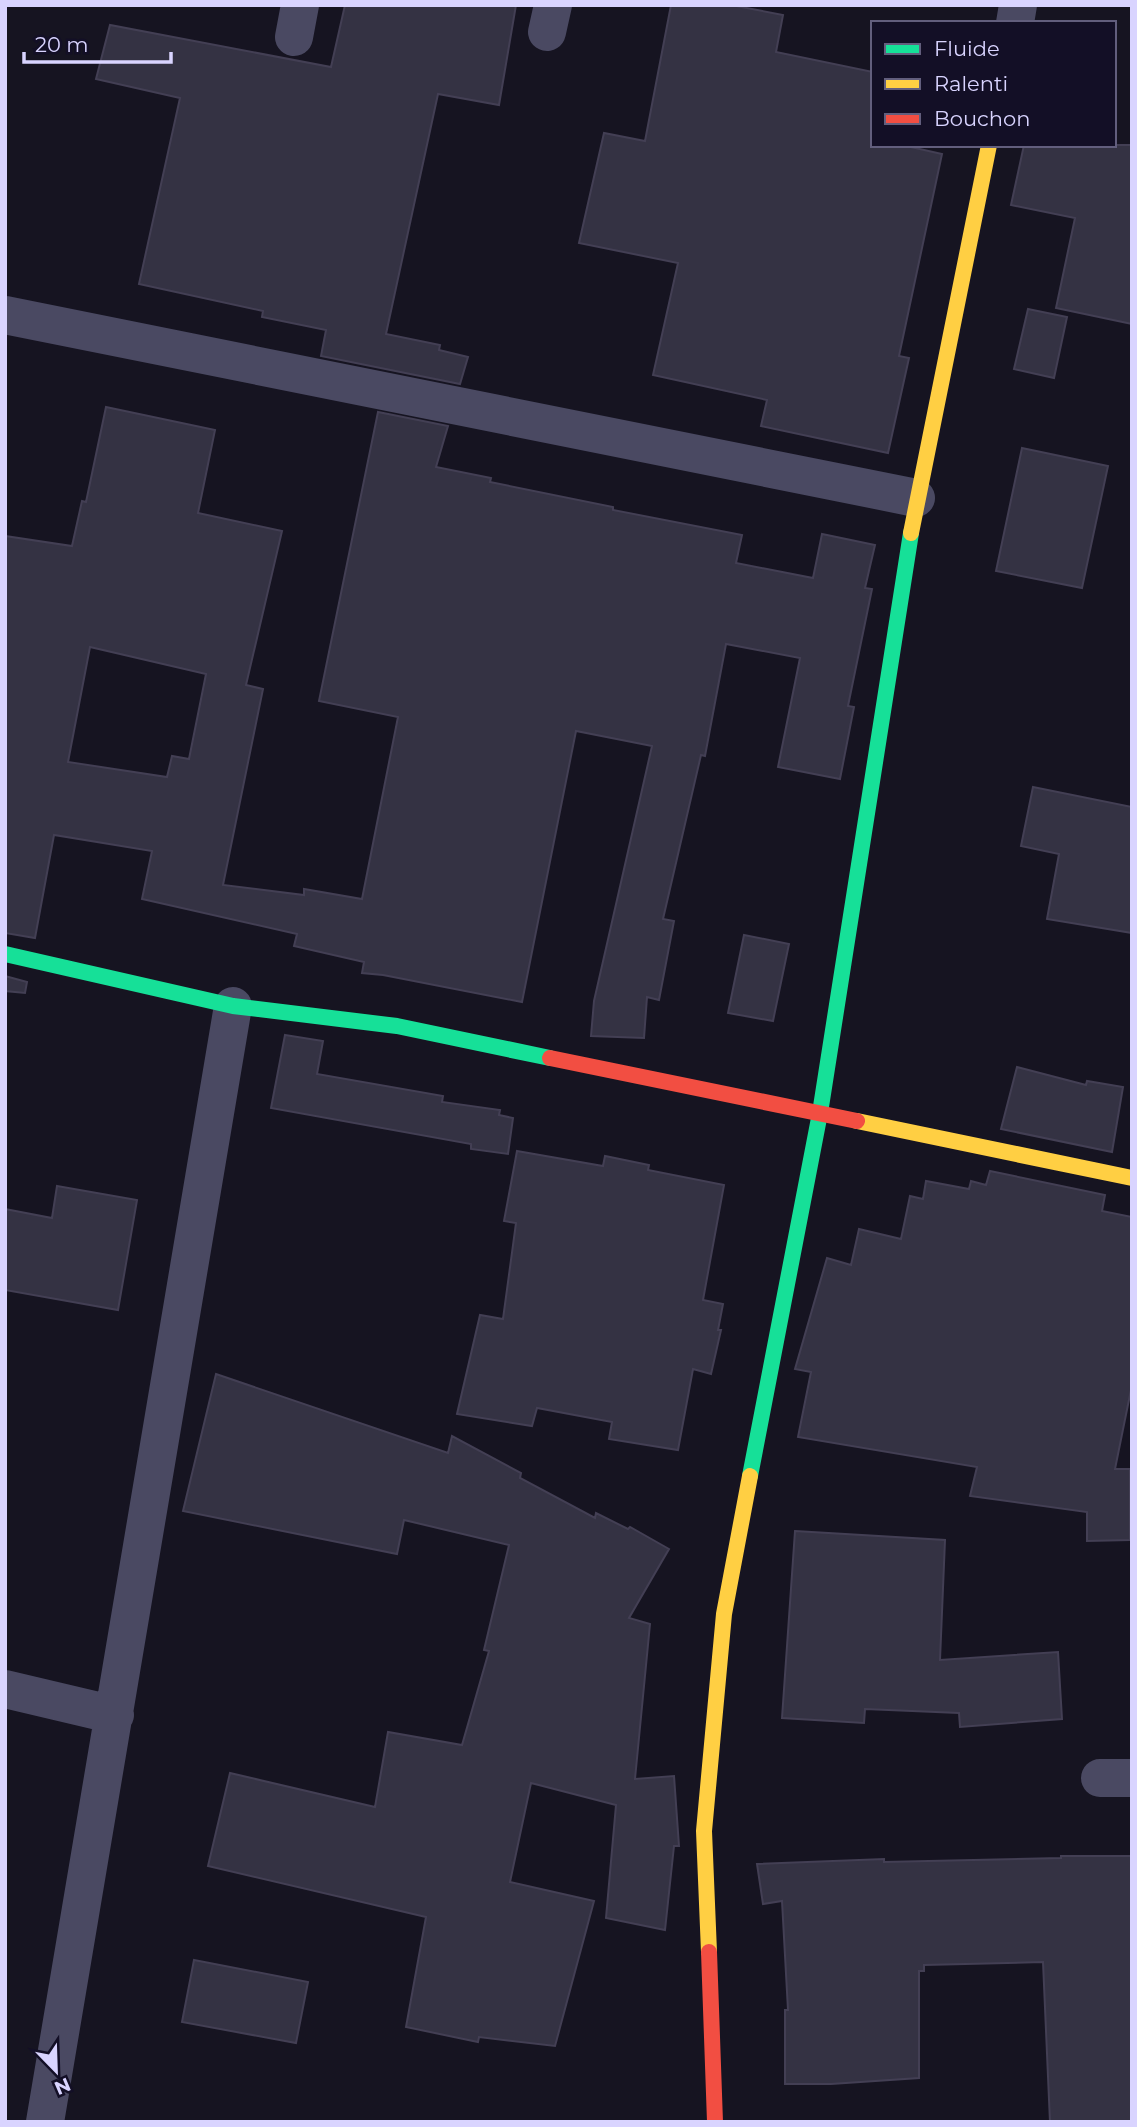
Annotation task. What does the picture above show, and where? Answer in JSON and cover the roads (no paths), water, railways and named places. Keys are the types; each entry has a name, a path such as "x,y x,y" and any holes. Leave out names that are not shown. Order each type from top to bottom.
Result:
{"street":[{"path":"715,2122 704,1831 724,1614 820,1113 916,498 989,147"},
{"path":"5,315 916,498"},
{"path":"5,954 233,1006 397,1026 1132,1178"},
{"path":"45,2122 233,1006"},
{"path":"5,1689 115,1715"}]}
